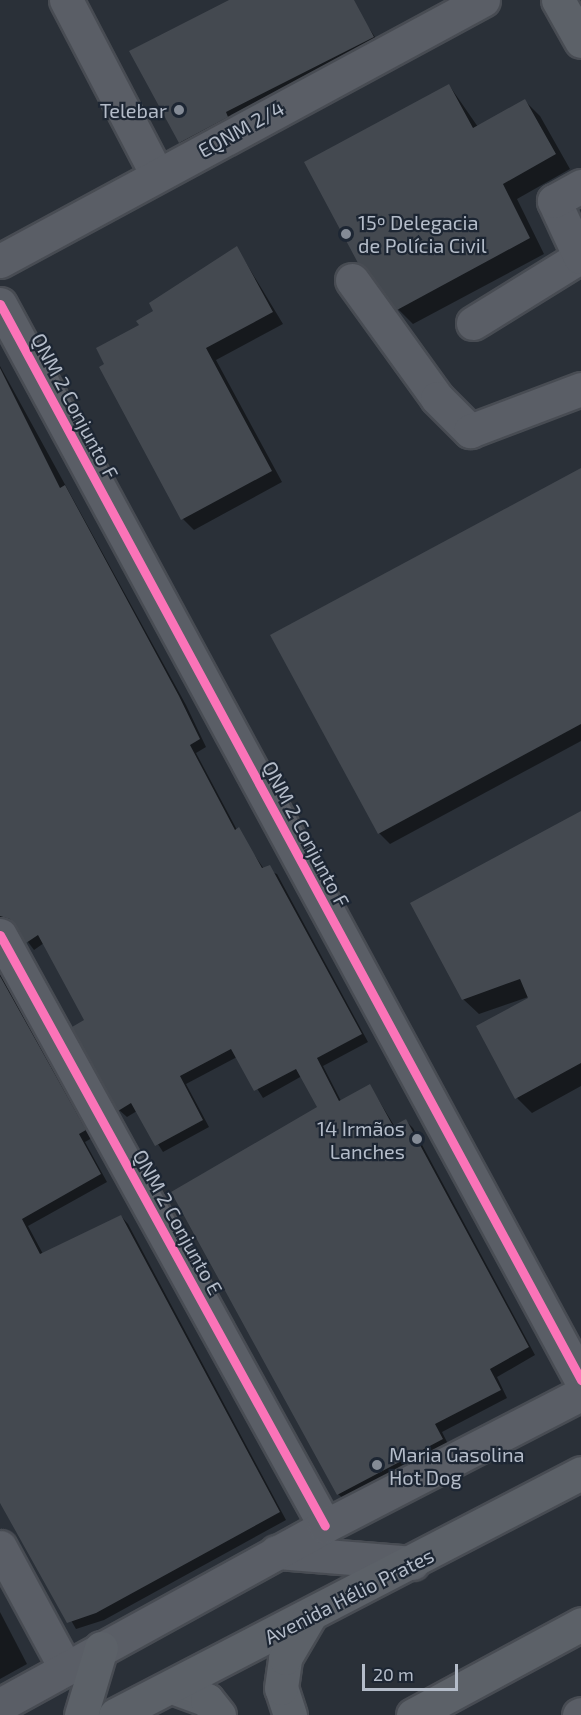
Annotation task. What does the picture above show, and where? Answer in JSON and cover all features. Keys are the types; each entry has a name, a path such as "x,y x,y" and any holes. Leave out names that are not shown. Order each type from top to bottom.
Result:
{"main road":[{"path":"558,0 581,41"},
{"name":"Avenida Hélio Prates","path":"115,1715 413,1563 581,1473"},
{"path":"290,1715 280,1688 285,1658 309,1617"},
{"path":"413,1715 450,1704 581,1624"},
{"path":"81,1715 101,1648"},
{"path":"172,1686 207,1700 219,1715"}],"street":[{"path":"66,0 157,175"},
{"name":"EQNM 2/4","path":"0,261 483,0"},
{"path":"473,323 580,258 554,201 581,186"},
{"path":"352,280 437,398 470,430 581,389"},
{"name":"QNM 2 Conjunto F","path":"0,304 581,1380"},
{"name":"QNM 2 Conjunto E","path":"0,935 325,1526"},
{"path":"0,1705 276,1552 581,1394"},
{"path":"0,1547 65,1667"},
{"path":"276,1552 413,1563"}],"building":[{"path":"229,0 354,0 374,37 226,112 228,117 179,143 129,51"},
{"path":"449,84 473,128 525,99 556,154 503,184 530,238 397,310 358,263 304,162"},
{"path":"237,246 273,312 206,348 272,471 181,520 99,367 104,364 96,348 139,325 136,321 153,311 149,303"},
{"path":"0,368 60,488 65,485 179,696 200,739 190,745 235,830 239,827 262,868 270,865 362,1034 317,1058 339,1101 370,1084 393,1126 406,1119 529,1347 490,1369 501,1390 435,1424 443,1439 337,1495 171,1192 317,1107 296,1069 254,1091 231,1049 180,1076 203,1120 155,1146 131,1103 118,1111 72,1027 84,1020 38,935 26,943 10,919 0,916"},
{"path":"581,468 581,724 378,834 270,635"},
{"path":"581,811 581,1063 515,1099 476,1026 528,998 520,979 462,1000 410,903"},
{"path":"0,976 86,1130 79,1134 101,1174 22,1219 40,1254 121,1215 280,1512 96,1613 67,1623 0,1503"}],"cycle path":[{"path":"0,304 581,1380"},
{"path":"0,935 325,1526"}],"place":[{"name":"Telebar","path":"179,110"},
{"name":"15º Delegacia de Polícia Civil","path":"346,234"},
{"name":"14 Irmãos Lanches","path":"417,1139"},
{"name":"Maria Gasolina Hot Dog","path":"377,1465"}]}
